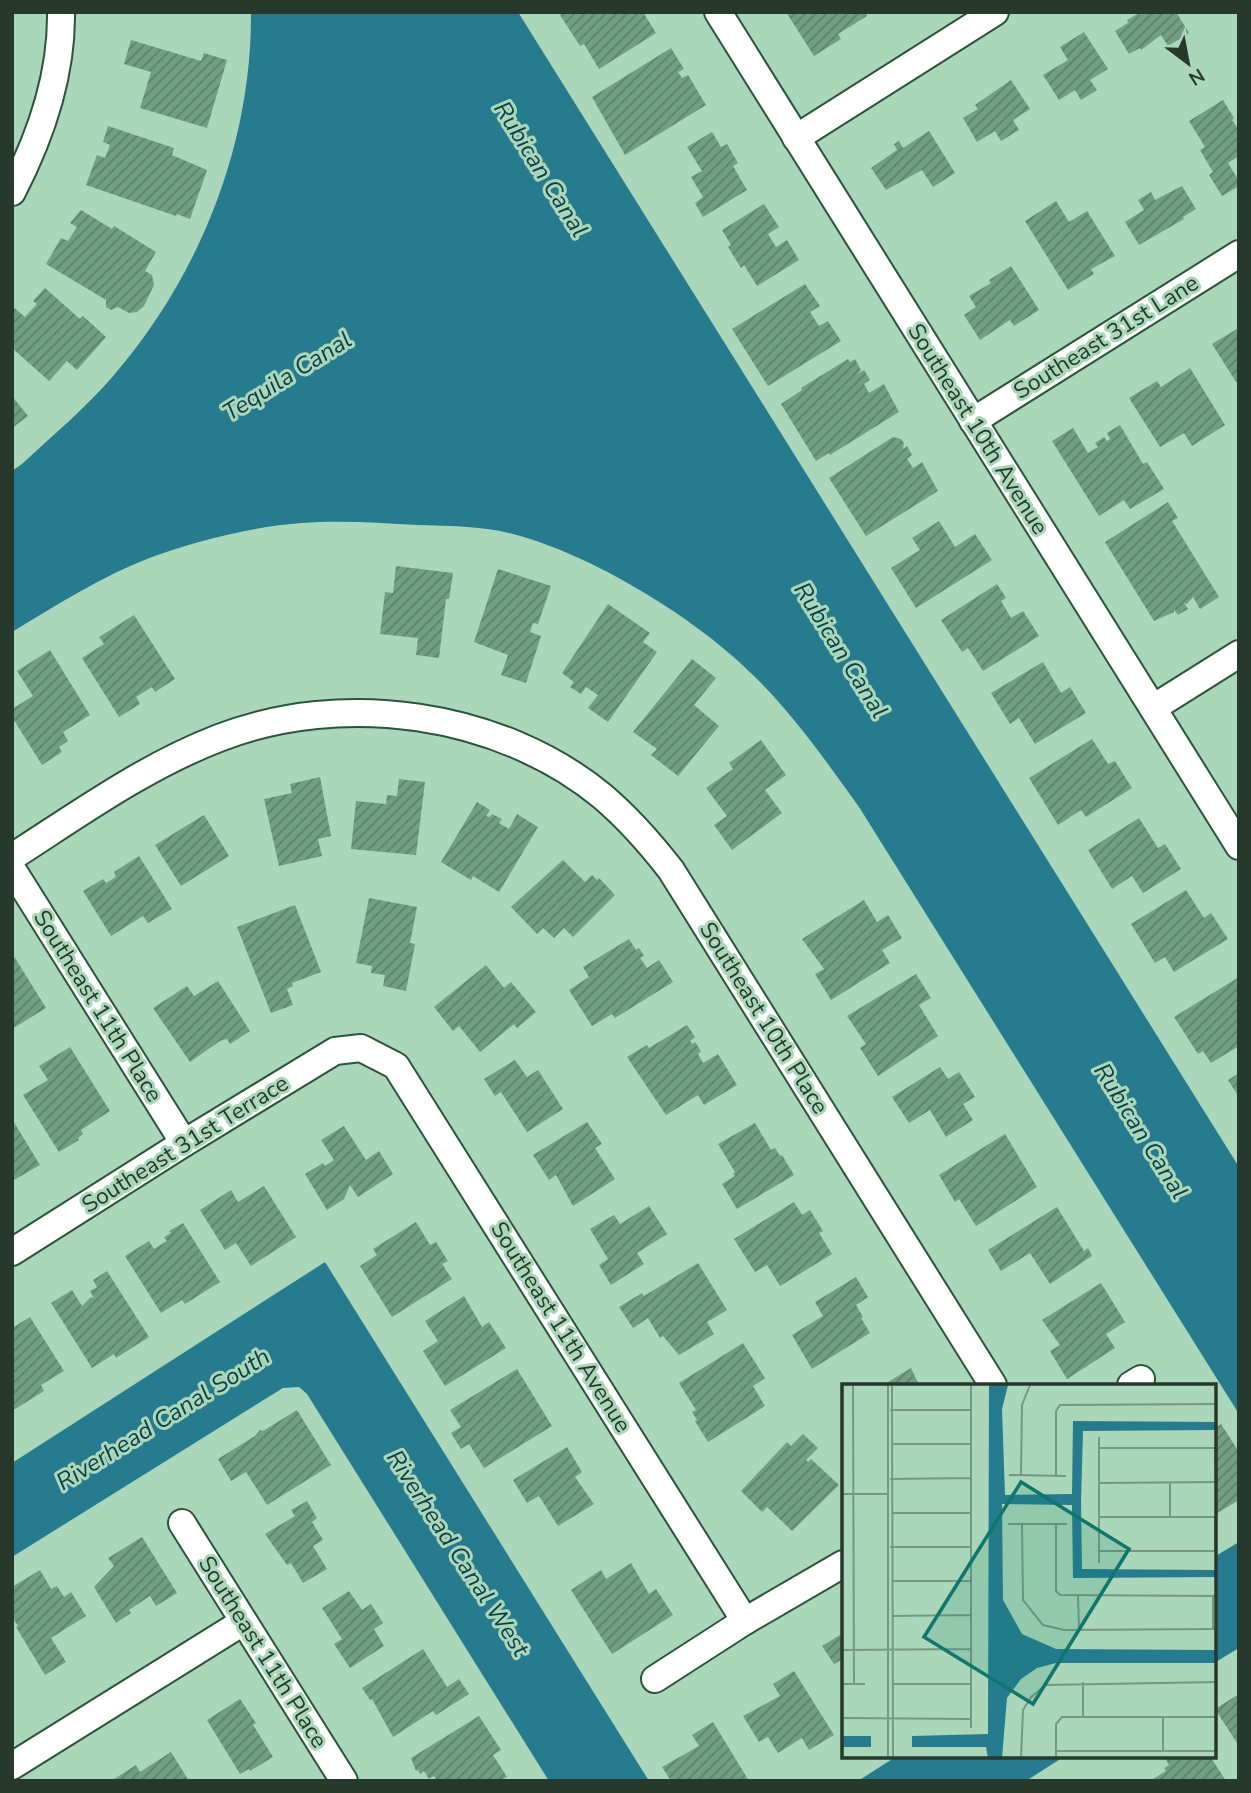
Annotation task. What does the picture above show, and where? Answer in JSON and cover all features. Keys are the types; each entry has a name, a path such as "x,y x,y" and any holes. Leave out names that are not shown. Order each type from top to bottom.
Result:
{"street":[{"name":"Southeast 10th Avenue","path":"718,12 1239,846"},
{"path":"796,138 995,12"},
{"path":"12,192 39,132 52,81 61,19"},
{"name":"Southeast 31st Lane","path":"973,421 1239,254"},
{"path":"1153,708 1239,654"},
{"name":"Southeast 10th Place","path":"12,857 155,767 199,746 256,726 322,715 388,714 463,728 522,748 576,777 618,810 650,842 671,870 992,1384"},
{"name":"Southeast 11th Place","path":"12,870 184,1143"},
{"name":"Southeast 31st Terrace","path":"12,1252 335,1051 361,1048"},
{"name":"Southeast 11th Avenue","path":"361,1048 396,1066 746,1621"},
{"name":"Southeast 11th Place","path":"182,1523 344,1781"},
{"path":"655,1679 842,1565"},
{"path":"12,1766 243,1622"}],"water":[{"path":"251,12 518,12 1239,1167 1239,1414 859,807 809,738 768,690 730,653 673,611 608,572 575,556 513,534 466,527 316,522 246,531 187,545 152,557 98,582 12,632 12,471 69,421 114,375 145,336 172,295 195,251 215,206 231,158 249,61"},
{"path":"325,1262 649,1781 549,1781 307,1394 299,1387 283,1388 12,1557 12,1463"},
{"path":"1239,1542 1239,1648 1216,1662 1216,1556"},
{"path":"894,1758 1062,1758 1026,1781 858,1781"}],"building":[{"path":"565,12 643,12 656,33 599,69 584,44 580,46 560,15"},
{"path":"786,12 865,12 867,16 838,34 841,39 814,56"},
{"path":"1144,12 1176,12 1189,33 1168,46 1161,35 1141,50 1140,48 1129,54 1115,31 1128,23 1127,20"},
{"path":"1084,32 1108,69 1090,80 1097,90 1081,100 1075,90 1059,100 1043,75 1068,60 1060,47"},
{"path":"131,40 201,61 204,53 227,60 207,128 140,108 151,72 124,64"},
{"path":"671,48 684,69 678,72 682,78 688,75 706,105 625,155 592,97"},
{"path":"1011,80 1030,109 1013,120 1019,130 1001,141 995,131 977,142 963,118 978,109 975,105"},
{"path":"1223,100 1234,118 1232,120 1239,126 1239,156 1228,163 1239,181 1239,186 1222,196 1209,175 1213,172 1200,150 1205,147 1189,121"},
{"path":"108,126 174,148 172,155 207,170 190,219 86,185 97,155 105,158 110,145 103,142"},
{"path":"929,131 955,173 933,187 922,170 886,190 871,168 897,150 894,144 899,141 903,148"},
{"path":"712,132 721,147 727,144 738,163 733,166 747,190 703,217 695,203 703,197 691,177 702,171 687,147"},
{"path":"1182,186 1196,209 1139,245 1125,222 1144,210 1138,200 1151,192 1155,200"},
{"path":"1056,201 1069,222 1087,211 1115,256 1091,269 1094,274 1068,290 1025,221"},
{"path":"764,204 779,227 768,234 776,247 787,240 799,260 757,286 744,265 741,268 728,247 731,245 722,230"},
{"path":"81,210 112,229 114,226 156,252 145,271 152,275 154,285 144,306 137,312 129,313 118,307 111,310 106,307 106,300 46,264 61,238 68,241 77,227 70,223"},
{"path":"1011,266 1039,310 1014,326 1010,320 980,340 964,315 976,307 969,296 991,283 989,280"},
{"path":"805,284 820,306 810,312 819,326 828,321 841,341 768,386 732,329"},
{"path":"45,288 80,319 83,316 106,337 77,370 67,361 49,381 12,348 12,306 25,317 37,304 33,301"},
{"path":"1237,329 1239,380 1236,382 1212,344"},
{"path":"848,359 850,362 855,359 861,370 857,374 864,370 870,380 864,384 869,393 884,384 899,412 816,461 781,404 802,390 801,388"},
{"path":"1190,368 1225,425 1192,446 1184,433 1160,447 1129,398 1157,381 1161,387"},
{"path":"12,396 28,416 12,428"},
{"path":"1120,425 1143,464 1147,462 1164,489 1130,509 1124,500 1099,516 1052,441 1073,428 1088,453 1098,447 1095,443 1104,437 1107,441 1110,439 1107,433"},
{"path":"893,437 901,439 904,443 903,449 907,446 912,455 907,459 913,468 922,462 938,491 866,536 829,478"},
{"path":"1168,502 1178,518 1172,521 1219,597 1200,609 1193,597 1187,604 1184,603 1188,609 1178,615 1174,609 1174,612 1154,621 1105,542"},
{"path":"939,521 955,547 975,534 992,560 916,608 891,568 920,550 912,538"},
{"path":"396,566 453,573 449,599 446,599 439,658 416,655 418,638 380,634 385,592 393,593"},
{"path":"498,569 551,586 538,624 533,623 530,632 541,636 526,683 501,675 508,655 474,642"},
{"path":"997,584 1006,598 1001,601 1011,618 1023,611 1039,636 983,671 968,648 962,652 941,620"},
{"path":"608,604 650,633 643,642 657,652 608,722 588,708 598,695 586,687 581,694 570,687 574,682 562,673"},
{"path":"134,615 175,679 155,692 152,687 136,697 140,704 119,717 82,658 104,644 99,637"},
{"path":"50,650 90,715 63,732 68,741 59,747 62,752 42,765 12,717 12,709 33,696 17,671"},
{"path":"692,659 716,678 694,705 719,726 678,776 651,755 657,749 633,732"},
{"path":"1043,662 1061,693 1070,687 1086,713 1035,744 1019,718 1010,724 991,693"},
{"path":"1092,739 1108,764 1115,761 1132,788 1086,817 1081,810 1058,825 1029,778"},
{"path":"761,740 786,775 765,790 782,813 732,850 714,825 727,816 706,788 733,769 729,763"},
{"path":"320,777 331,836 318,839 322,856 279,866 264,799 292,793 290,784"},
{"path":"399,779 425,782 416,855 351,849 356,801 386,804 387,795 397,796"},
{"path":"477,802 490,810 486,816 490,817 492,814 502,819 499,823 509,829 517,814 538,827 499,892 473,876 471,880 441,862"},
{"path":"204,815 229,856 181,886 155,845"},
{"path":"1139,818 1158,848 1165,844 1181,869 1143,893 1132,876 1112,889 1088,850"},
{"path":"139,856 172,909 148,923 143,916 111,936 83,891 103,879 106,883 116,877 114,872"},
{"path":"563,860 585,882 592,875 597,880 599,878 615,895 573,937 564,928 554,938 543,928 537,934 511,907"},
{"path":"1186,890 1204,918 1211,913 1228,939 1174,972 1165,957 1155,963 1131,924"},
{"path":"369,898 417,907 410,943 415,944 406,991 383,986 385,975 371,973 372,966 356,963"},
{"path":"864,900 877,922 888,915 902,938 882,950 890,963 831,1000 815,974 824,969 802,939"},
{"path":"295,905 321,972 292,983 293,986 287,989 293,1005 271,1013 237,927"},
{"path":"629,939 644,956 640,958 647,968 659,960 673,982 615,1018 612,1014 592,1026 569,990 589,977 583,967"},
{"path":"12,953 46,1008 12,1029"},
{"path":"486,965 504,988 511,982 536,1012 517,1028 514,1024 480,1052 459,1026 453,1031 434,1007"},
{"path":"916,974 931,998 919,1005 938,1036 878,1076 860,1048 866,1044 847,1016"},
{"path":"1239,977 1239,1046 1211,1063 1203,1051 1198,1054 1174,1017"},
{"path":"218,981 250,1031 230,1044 227,1039 220,1041 190,1062 153,1008 187,986 194,996"},
{"path":"687,1025 695,1037 690,1041 692,1044 695,1042 701,1051 698,1054 703,1063 718,1054 737,1085 704,1105 698,1095 666,1115 627,1057 647,1045 649,1048"},
{"path":"70,1047 110,1111 81,1130 83,1134 79,1140 59,1152 23,1095 48,1080 39,1066"},
{"path":"515,1060 527,1077 538,1070 563,1109 527,1132 501,1092 495,1096 484,1079"},
{"path":"940,1067 948,1079 959,1072 975,1097 963,1104 973,1120 946,1137 930,1110 909,1123 892,1097"},
{"path":"1239,1073 1239,1097 1228,1080"},
{"path":"12,1119 40,1165 12,1181"},
{"path":"587,1122 602,1144 595,1148 615,1179 573,1206 556,1175 549,1180 533,1155"},
{"path":"755,1123 771,1150 775,1148 780,1156 782,1155 794,1175 737,1209 722,1184 735,1176 735,1172 718,1144"},
{"path":"344,1126 366,1160 379,1151 393,1174 358,1197 350,1185 344,1199 327,1210 305,1174 334,1160 321,1140"},
{"path":"1005,1134 1037,1187 976,1226 959,1199 955,1202 939,1175"},
{"path":"264,1186 296,1237 251,1266 236,1243 225,1250 200,1210 231,1190 238,1202"},
{"path":"794,1202 802,1215 810,1210 823,1231 819,1233 832,1254 780,1286 767,1265 755,1272 734,1239"},
{"path":"649,1206 667,1234 637,1253 644,1264 611,1285 599,1265 608,1259 590,1229 614,1215 620,1224"},
{"path":"1057,1207 1084,1251 1088,1248 1092,1256 1050,1284 1030,1253 1001,1271 988,1250"},
{"path":"416,1222 430,1245 436,1242 448,1261 442,1264 452,1279 392,1317 360,1266 377,1255 373,1249"},
{"path":"183,1223 220,1282 185,1304 182,1300 161,1313 125,1256 149,1241 154,1249 167,1241 164,1237 171,1233 169,1231"},
{"path":"698,1263 727,1310 707,1322 714,1334 679,1355 663,1336 660,1338 648,1318 633,1328 619,1307 642,1293 644,1296"},
{"path":"107,1271 149,1337 116,1358 114,1354 92,1368 51,1303 72,1290 82,1306 91,1297 94,1298 90,1291 97,1287 93,1280"},
{"path":"856,1277 868,1297 856,1305 870,1333 812,1369 792,1335 823,1316 815,1302"},
{"path":"1101,1283 1125,1322 1106,1334 1115,1348 1067,1379 1050,1351 1060,1345 1042,1320"},
{"path":"464,1296 482,1327 489,1322 506,1348 445,1386 423,1351 438,1341 425,1321"},
{"path":"30,1317 64,1371 41,1385 44,1391 12,1411 12,1328"},
{"path":"743,1343 765,1378 753,1386 765,1406 708,1442 695,1421 697,1420 692,1412 696,1410 679,1383"},
{"path":"911,1368 919,1384 885,1384"},
{"path":"517,1369 552,1426 484,1468 469,1444 461,1449 451,1433 461,1427 450,1410"},
{"path":"297,1410 331,1465 267,1505 246,1472 231,1481 218,1459 260,1430 263,1431"},
{"path":"1221,1424 1239,1452 1239,1500 1216,1514 1216,1428"},
{"path":"803,1434 818,1448 806,1460 808,1462 811,1459 839,1485 792,1531 767,1507 762,1512 741,1491 787,1442 791,1446"},
{"path":"567,1447 582,1472 575,1477 594,1504 558,1526 539,1496 527,1503 513,1480"},
{"path":"307,1501 317,1518 312,1522 323,1540 313,1546 327,1569 303,1583 291,1563 287,1565 265,1534 295,1516 291,1510"},
{"path":"142,1537 177,1593 156,1606 150,1596 116,1623 94,1587 114,1566 108,1558"},
{"path":"631,1563 649,1594 656,1589 673,1615 612,1654 571,1590 601,1570 606,1579"},
{"path":"40,1570 51,1589 57,1586 64,1597 71,1592 86,1616 51,1638 66,1662 45,1675 12,1617 12,1587"},
{"path":"349,1591 362,1610 371,1604 383,1623 374,1629 384,1646 350,1668 334,1644 342,1639 322,1608"},
{"path":"840,1635 842,1660 834,1664 822,1646"},
{"path":"423,1649 447,1687 459,1679 469,1694 436,1715 433,1711 393,1737 372,1699 370,1700 362,1688"},
{"path":"794,1671 834,1735 809,1750 802,1738 778,1753 768,1737 759,1742 743,1716 780,1696 773,1684"},
{"path":"1239,1694 1239,1746 1216,1711"},
{"path":"240,1699 273,1757 240,1774 207,1720"},
{"path":"479,1716 501,1750 493,1755 507,1777 500,1781 437,1781 434,1776 429,1779 424,1771 420,1774 416,1771 411,1758"},
{"path":"713,1722 749,1781 671,1781 662,1767 699,1746 692,1735"},
{"path":"171,1752 189,1781 111,1781 136,1765 140,1772"},
{"path":"1165,1758 1211,1758 1226,1781 1153,1779 1166,1771 1164,1768 1169,1765"}],"water label":[{"name":"Rubican Canal","path":"541,169"},
{"name":"Tequila Canal","path":"287,376"},
{"name":"Rubican Canal","path":"841,650"},
{"name":"Rubican Canal","path":"1141,1131"},
{"name":"Riverhead Canal South","path":"163,1419"},
{"name":"Riverhead Canal West","path":"458,1553"}]}
